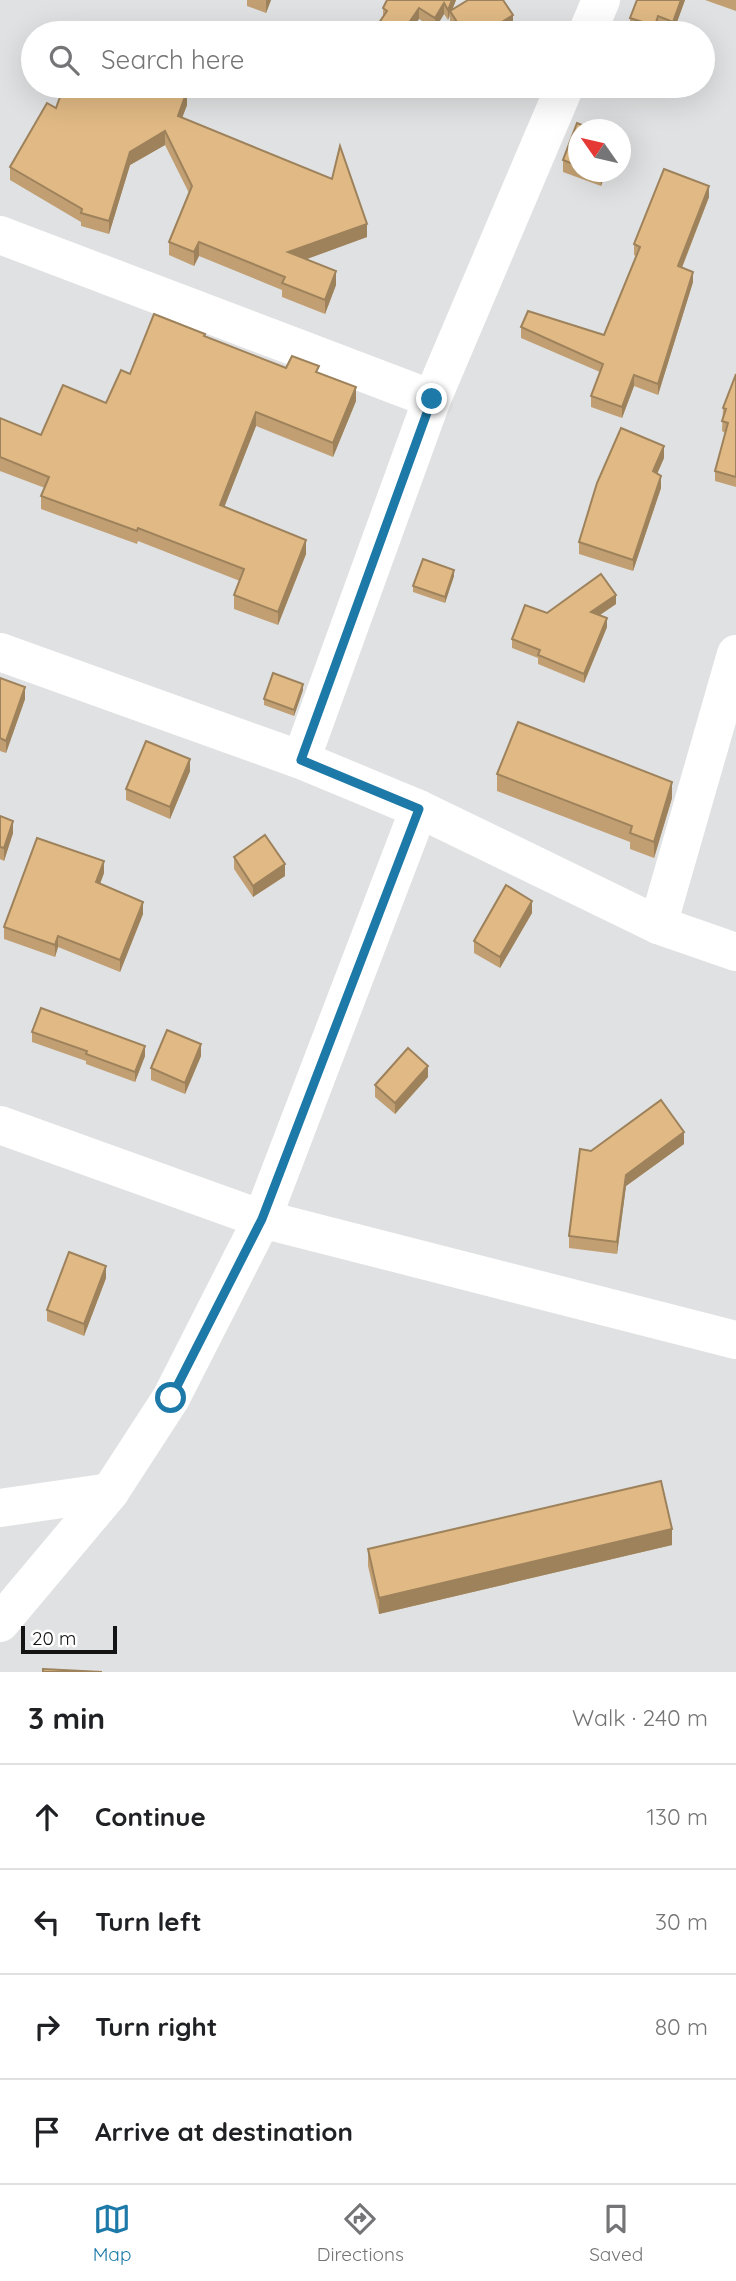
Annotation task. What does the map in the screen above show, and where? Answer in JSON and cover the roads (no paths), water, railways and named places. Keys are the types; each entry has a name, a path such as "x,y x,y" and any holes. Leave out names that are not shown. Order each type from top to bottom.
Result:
{"street":[{"path":"592,21 601,0"},
{"path":"301,760 432,399 560,98"},
{"path":"0,235 432,399"},
{"path":"0,652 301,760 419,809 658,925 736,952"},
{"path":"658,925 736,654"},
{"path":"0,1623 110,1492 171,1398 262,1219 419,809"},
{"path":"0,1125 262,1219 736,1340"},
{"path":"0,1508 110,1492"}]}
